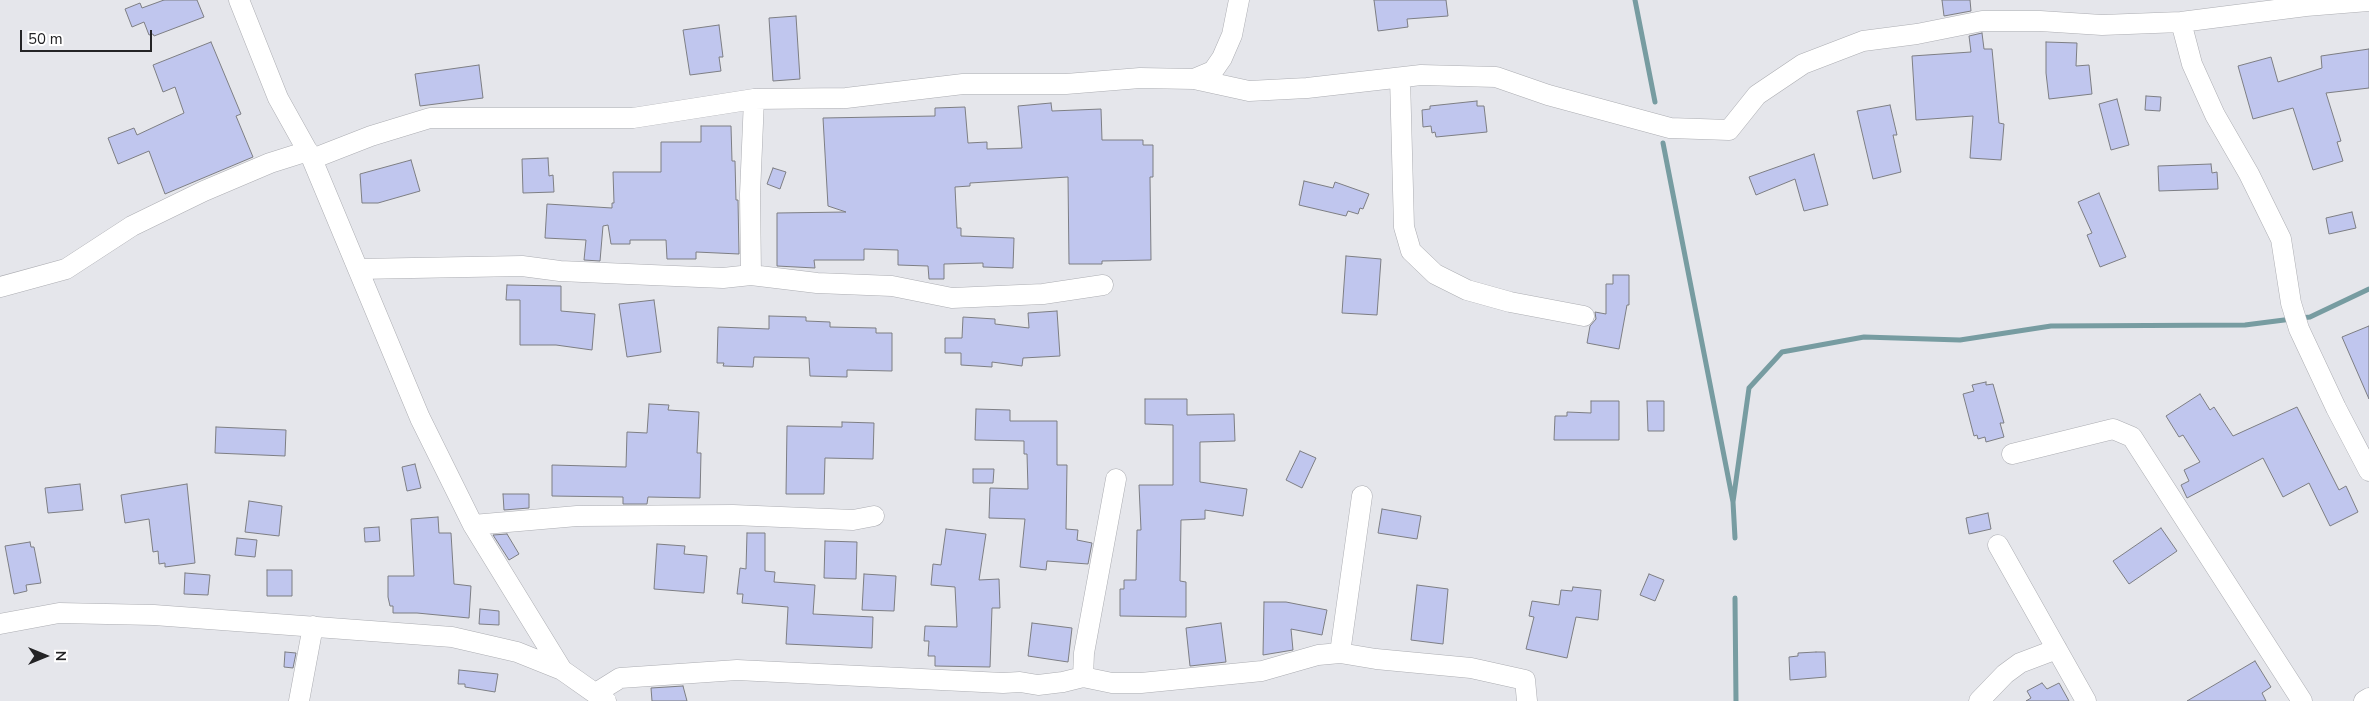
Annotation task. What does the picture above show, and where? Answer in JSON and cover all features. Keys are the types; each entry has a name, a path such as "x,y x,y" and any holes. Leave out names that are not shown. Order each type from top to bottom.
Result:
{"street":[{"path":"239,0 278,98 310,155 420,418 473,525 562,670"},
{"path":"1194,79 1213,71 1222,58 1232,35 1239,0"},
{"path":"0,287 66,269 132,226 204,191 270,163 310,155 430,118 633,118 754,99 846,98 964,84 1066,84 1140,78 1194,79 1249,91 1306,88 1421,75 1496,77 1548,95 1670,128 1730,130 1757,95 1803,64 1863,41 1918,34 1982,21 2040,21 2102,25 2181,22 2306,6 2369,1"},
{"path":"2181,22 2192,64 2215,115 2249,174 2281,239 2291,303 2299,329 2344,424 2369,471"},
{"path":"1400,78 1404,227 1411,251 1435,274 1467,290 1510,302 1584,316"},
{"path":"750,275 750,194 754,99"},
{"path":"358,269 522,266 560,271 669,276 723,278 750,275 817,283 892,286 952,298 1043,294 1103,285"},
{"path":"2012,454 2113,429 2132,437 2302,701"},
{"path":"1083,677 1086,643 1116,479"},
{"path":"1340,653 1362,496"},
{"path":"473,525 577,516 733,515 845,520 874,516"},
{"path":"1998,546 2086,701"},
{"path":"0,624 59,613 154,615 452,637 517,652 562,670 601,697 620,678 710,671 753,671 1002,683 1020,682 1038,685 1083,677 1112,683 1141,683 1262,671 1318,655 1340,653 1376,659 1471,668 1525,680 1527,701"},
{"path":"299,701 313,626"},
{"path":"1979,701 2005,674 2020,663 2057,649"},
{"path":"2364,701 2369,698"}],"building":[{"path":"164,0 197,0 204,17 154,36 153,34 149,35 144,22 132,27 125,9 140,3 142,8"},
{"path":"1374,0 1446,0 1448,16 1407,19 1408,27 1378,31"},
{"path":"1942,0 1970,0 1971,11 1944,16"},
{"path":"796,16 800,79 773,81 769,18"},
{"path":"719,25 723,57 719,57 721,71 690,75 683,30"},
{"path":"1982,33 1984,49 1992,49 1999,123 2004,124 2001,160 1970,158 1973,116 1916,120 1912,56 1971,52 1969,36"},
{"path":"211,42 241,114 236,116 253,157 165,194 149,151 118,164 108,138 134,128 137,135 184,113 175,87 163,92 153,65"},
{"path":"2046,42 2077,43 2076,66 2089,65 2092,94 2049,99 2046,73"},
{"path":"2369,49 2369,88 2326,93 2341,141 2337,142 2343,161 2313,170 2293,108 2253,119 2238,66 2271,57 2278,82 2322,68 2321,56"},
{"path":"479,65 483,98 420,106 415,74"},
{"path":"2146,96 2161,97 2160,111 2145,110"},
{"path":"2117,99 2129,145 2111,150 2099,104"},
{"path":"1477,101 1477,106 1484,106 1487,132 1436,137 1435,132 1432,133 1431,126 1423,127 1422,110 1430,109 1430,106"},
{"path":"1051,103 1052,111 1101,109 1102,140 1143,140 1143,145 1153,145 1153,177 1150,177 1151,260 1102,261 1102,264 1069,264 1068,177 970,183 970,186 955,187 957,228 961,228 961,236 1014,238 1013,268 983,267 983,263 944,264 944,279 929,279 928,266 898,265 898,250 864,249 864,260 814,260 815,268 777,266 777,213 846,212 828,206 823,118 935,116 935,108 965,107 968,143 987,142 987,149 1022,148 1018,106"},
{"path":"1890,105 1897,135 1893,135 1901,172 1873,179 1857,111"},
{"path":"701,126 731,126 732,161 735,161 736,200 738,200 739,254 696,252 696,259 667,259 666,240 630,240 630,244 611,244 608,225 603,226 600,261 584,260 586,240 545,238 547,204 612,208 612,203 614,203 613,172 661,172 661,142 701,142"},
{"path":"1814,154 1828,205 1804,211 1795,179 1756,195 1749,177"},
{"path":"548,158 549,176 553,175 554,192 523,193 522,159"},
{"path":"411,160 420,191 378,203 362,203 360,174"},
{"path":"2211,164 2212,173 2217,172 2218,189 2159,191 2158,166"},
{"path":"773,168 786,172 780,189 767,184"},
{"path":"1304,181 1333,188 1335,182 1369,194 1363,209 1360,208 1358,214 1348,211 1346,216 1299,205"},
{"path":"2099,193 2126,257 2100,267 2087,235 2092,233 2078,202"},
{"path":"2352,212 2356,228 2329,234 2326,218"},
{"path":"1346,256 1381,259 1377,315 1342,313"},
{"path":"1613,275 1629,275 1629,305 1627,305 1619,349 1587,343 1590,326 1596,319 1595,312 1606,314 1606,284 1613,284"},
{"path":"507,285 561,286 561,311 595,314 592,350 556,345 520,345 520,300 506,300"},
{"path":"654,300 661,352 627,357 619,304"},
{"path":"1057,311 1060,356 1023,358 1022,366 992,362 992,367 961,365 961,353 945,353 945,338 962,338 963,317 995,319 995,324 1029,328 1028,313"},
{"path":"769,316 806,317 806,321 830,322 830,327 876,328 876,333 892,333 892,371 847,370 847,377 810,376 809,358 754,357 753,367 723,366 724,363 717,363 718,327 769,329"},
{"path":"2369,326 2369,399 2342,337"},
{"path":"1986,382 1986,385 1993,384 2004,423 2000,423 2004,437 1986,442 1985,437 1978,439 1977,435 1974,436 1963,394 1974,391 1972,385"},
{"path":"2200,394 2210,410 2214,407 2233,436 2297,407 2339,490 2346,486 2358,512 2330,526 2309,483 2283,497 2263,458 2187,498 2181,485 2189,481 2184,470 2200,462 2183,435 2179,437 2166,416"},
{"path":"1145,399 1187,399 1187,415 1234,414 1235,441 1200,442 1200,482 1247,489 1243,516 1205,510 1205,519 1181,520 1180,581 1186,582 1186,617 1120,616 1120,589 1124,589 1124,580 1136,580 1137,530 1141,530 1139,485 1173,485 1173,425 1145,424"},
{"path":"1591,401 1619,401 1619,440 1554,440 1555,416 1567,416 1567,412 1591,413"},
{"path":"1647,401 1664,401 1664,431 1648,431"},
{"path":"649,404 669,405 668,410 699,412 697,453 701,453 700,498 648,497 647,504 623,504 623,497 552,496 552,465 626,467 627,432 647,433"},
{"path":"976,409 1010,410 1010,421 1057,421 1057,465 1067,465 1066,529 1078,530 1077,540 1092,543 1088,564 1047,561 1046,570 1020,567 1025,519 989,518 990,488 1028,489 1027,454 1024,454 1024,441 975,440"},
{"path":"842,422 874,423 873,459 825,458 824,494 786,494 787,426 842,427"},
{"path":"216,427 286,430 285,456 215,453"},
{"path":"1300,451 1316,458 1302,488 1286,480"},
{"path":"415,464 421,488 407,491 402,467"},
{"path":"973,469 994,469 993,483 973,483"},
{"path":"80,484 83,510 48,513 45,488"},
{"path":"187,484 195,563 165,567 165,563 159,564 158,551 153,552 149,519 125,523 121,495"},
{"path":"503,494 529,494 529,508 504,510"},
{"path":"249,501 282,506 279,536 245,532"},
{"path":"1382,509 1421,516 1417,539 1378,533"},
{"path":"1988,513 1991,529 1969,534 1966,518"},
{"path":"438,517 439,533 451,533 454,584 471,586 469,618 417,613 393,613 393,606 390,606 388,597 388,576 414,576 411,519"},
{"path":"379,527 380,541 365,542 364,528"},
{"path":"2161,528 2177,551 2129,584 2113,561"},
{"path":"946,529 986,534 979,580 999,579 1000,608 992,608 990,667 935,666 935,656 928,656 929,641 924,641 925,626 957,627 955,587 931,585 933,564 941,565"},
{"path":"747,533 765,533 765,571 775,572 774,582 815,585 813,614 873,617 872,648 786,644 788,607 742,603 743,594 737,594 740,568 746,569"},
{"path":"507,534 519,554 509,560 493,535"},
{"path":"237,538 257,540 255,557 235,555"},
{"path":"825,541 857,542 856,579 824,578"},
{"path":"30,542 31,547 34,547 41,583 26,585 27,591 14,594 5,546"},
{"path":"657,544 685,546 684,554 707,556 704,593 654,589"},
{"path":"267,570 292,570 292,596 267,596"},
{"path":"185,573 210,575 208,595 184,594"},
{"path":"864,574 896,576 894,611 862,610"},
{"path":"1649,574 1664,580 1655,601 1640,595"},
{"path":"1417,585 1448,589 1443,644 1411,640"},
{"path":"1573,587 1601,590 1598,620 1576,617 1567,658 1526,649 1534,617 1529,616 1532,601 1559,605 1561,590 1572,591"},
{"path":"1264,602 1286,602 1327,610 1322,635 1291,629 1293,650 1263,655"},
{"path":"480,609 499,611 499,625 479,624"},
{"path":"1032,623 1072,628 1068,662 1028,656"},
{"path":"1221,623 1226,662 1190,666 1186,628"},
{"path":"285,652 296,653 293,668 284,667"},
{"path":"1825,652 1826,677 1790,680 1789,657 1798,656 1798,653"},
{"path":"2255,661 2271,687 2262,693 2266,701 2187,701"},
{"path":"459,670 498,674 495,692 458,684"},
{"path":"2042,683 2047,689 2059,683 2069,701 2026,701 2031,698 2027,691"},
{"path":"683,686 687,701 652,701 651,688"}],"waterway":[{"path":"1635,0 1655,102"},
{"path":"1663,143 1733,502 1735,538"},
{"path":"2301,318 2310,317 2369,289"},
{"path":"1733,502 1749,388 1782,352 1864,337 1960,340 2051,326 2245,325 2292,319"},
{"path":"1735,598 1736,701"}]}
